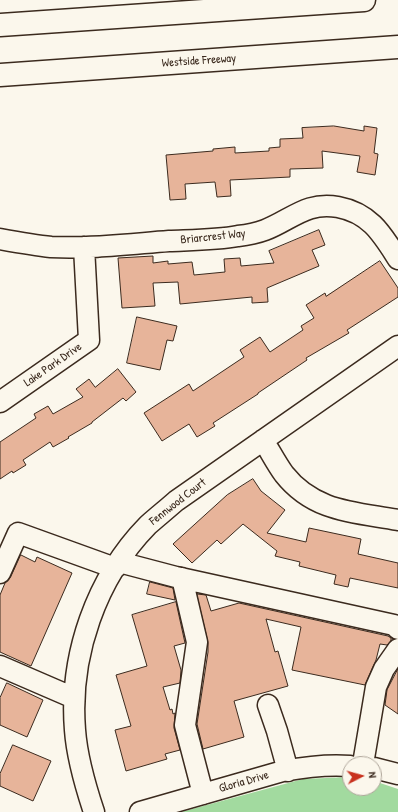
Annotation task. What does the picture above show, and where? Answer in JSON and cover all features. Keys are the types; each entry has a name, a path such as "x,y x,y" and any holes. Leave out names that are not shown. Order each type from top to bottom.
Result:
{"highway":[{"path":"0,25 364,0"},
{"name":"Westside Freeway","path":"0,76 398,47"}],"street":[{"name":"Briarcrest Way","path":"0,239 51,246 84,247 237,236 264,230 309,208 325,206 346,209 367,219 377,228 398,259"},
{"name":"Lake Park Drive","path":"0,402 89,340 84,247"},
{"name":"Fennwood Court","path":"94,812 80,762 75,730 74,698 77,666 84,635 95,605 124,553 148,525 176,501 398,346"},
{"path":"263,440 284,474 296,487 310,498 333,508 398,520"},
{"path":"0,573 18,533 117,565 394,625 398,629"},
{"path":"182,578 198,642 185,725 203,794"},
{"path":"364,756 376,687 384,670 398,650"},
{"path":"0,666 74,698"},
{"path":"268,705 288,770"},
{"name":"Gloria Drive","path":"140,812 288,770 306,767 342,766"},
{"path":"382,770 398,774"}],"green space":[{"path":"342,777 342,796 382,796 382,784 398,789 398,812 181,812 303,779"}],"building":[{"path":"334,126 364,131 364,126 377,128 374,153 378,154 375,175 357,172 360,156 322,151 323,168 290,169 290,177 230,180 231,196 217,197 215,182 185,184 186,199 170,200 166,155 213,151 213,149 235,147 235,153 269,151 269,148 280,147 280,139 303,138 302,128"},
{"path":"319,230 325,245 312,250 319,266 267,288 268,302 252,303 252,297 180,304 178,282 153,283 155,306 122,308 118,258 153,256 153,263 168,261 168,264 192,262 194,275 225,272 224,259 240,258 241,266 274,263 269,251"},
{"path":"380,261 398,288 398,297 347,330 349,333 306,358 307,360 213,423 215,426 197,437 189,424 162,441 144,413 189,384 193,391 244,357 240,350 260,337 270,352 303,330 301,326 314,318 306,305 325,293 326,296"},
{"path":"137,317 177,326 173,341 167,340 160,370 127,363"},
{"path":"118,369 136,392 126,401 123,398 92,423 68,437 69,438 53,447 50,442 23,460 26,465 13,473 12,471 0,479 0,442 36,418 34,414 48,406 53,414 83,397 76,389 89,379 95,387"},
{"path":"253,479 261,491 285,510 267,533 306,542 309,528 361,539 358,554 398,563 398,588 350,578 348,587 334,584 336,575 299,566 300,562 275,556 277,551 243,524 221,544 217,540 192,563 173,544 227,495"},
{"path":"21,555 35,562 37,557 72,573 31,666 0,652 0,595"},
{"path":"150,582 173,588 175,600 147,594"},
{"path":"197,594 206,595 211,611 239,603 388,636 391,638 391,641 387,645 380,644 376,660 365,685 292,670 301,627 266,619 275,652 278,651 288,686 234,701 244,737 203,749 197,724 208,652 208,643"},
{"path":"176,602 185,643 174,646 181,670 180,683 163,687 170,710 172,709 173,714 175,713 174,728 180,750 165,754 167,759 126,771 115,730 131,726 116,675 147,666 132,615"},
{"path":"398,669 398,714 385,705 387,690"},
{"path":"7,683 43,700 27,737 0,725 0,698"},
{"path":"13,745 51,761 33,801 0,786 0,774"}]}
